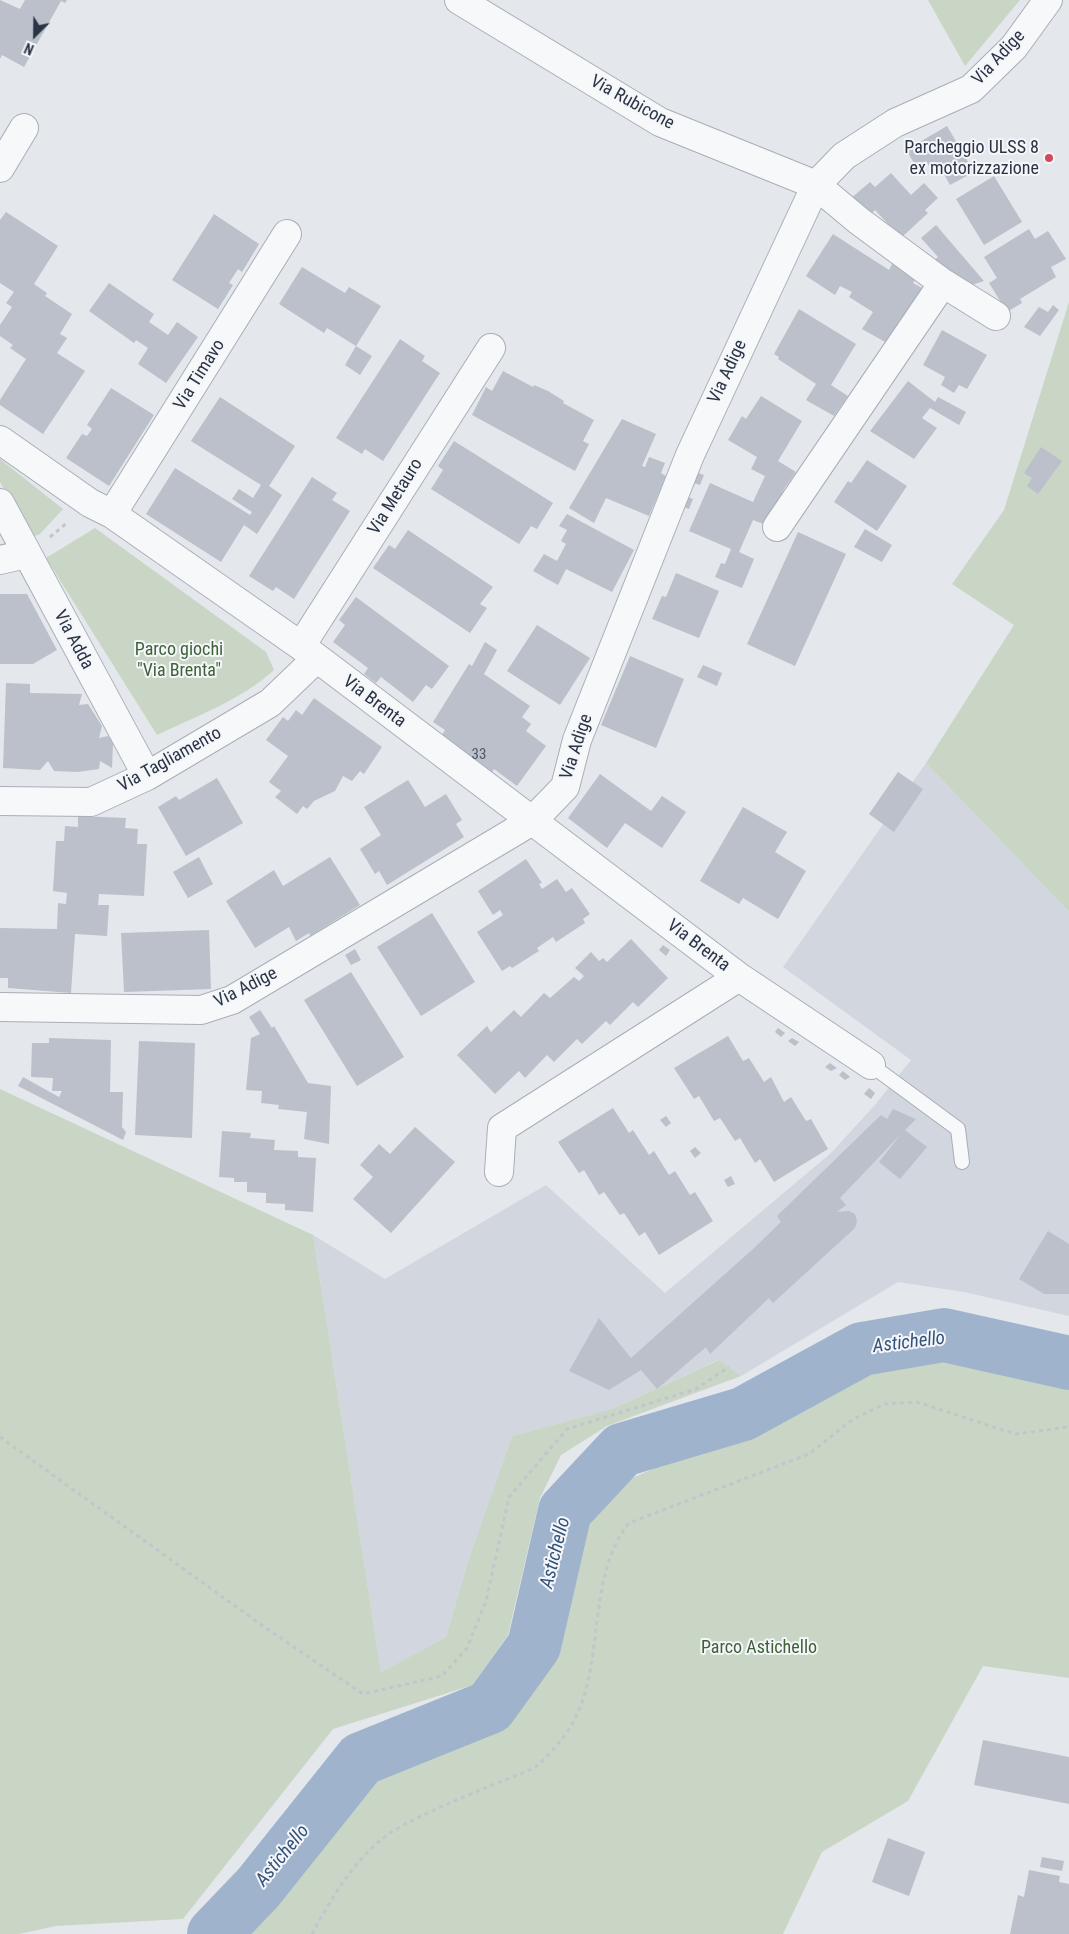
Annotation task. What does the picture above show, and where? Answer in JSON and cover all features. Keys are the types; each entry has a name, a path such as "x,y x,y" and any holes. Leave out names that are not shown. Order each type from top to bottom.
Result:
{"street":[{"name":"Via Rubicone","path":"459,0 660,122 816,185"},
{"name":"Via Adige","path":"0,1007 201,1010 232,1000 532,821 565,787 577,740 690,455 816,185 844,156 895,123 971,89 1014,47 1048,0"},
{"path":"0,168 24,128"},
{"path":"816,185 859,221 943,283 996,316"},
{"name":"Via Timavo","path":"101,508 287,234"},
{"path":"777,527 943,283"},
{"name":"Via Metauro","path":"308,652 492,348"},
{"name":"Via Brenta","path":"0,440 308,652 739,977 871,1065"},
{"name":"Via Adda","path":"0,502 26,554 147,776"},
{"path":"0,560 26,554"},
{"name":"Via Tagliamento","path":"0,801 91,802 147,776 270,703 308,652"},
{"name":"Via Brenta","path":"498,1172 502,1128 739,977"}],"lane":[{"path":"871,1065 958,1129 962,1162"}],"path":[{"path":"26,554 101,508"},
{"path":"0,1437 263,1626 363,1694 442,1676 467,1648 486,1601 509,1497 567,1429 696,1390 729,1367"},
{"path":"312,1934 338,1891 369,1851 399,1828 535,1766 562,1739 576,1718 585,1692 606,1564 617,1537 629,1523 809,1454 852,1420 884,1404 917,1402 1015,1434 1069,1428"}],"shaded area":[{"path":"926,763 1069,912 1069,1316 964,1292 898,1282 741,1376 718,1360 612,1409 512,1436 468,1561 446,1637 381,1672 313,1235 385,1279 546,1185 665,1293 831,1153 875,1105 911,1060 783,967"}],"green space":[{"path":"928,0 1020,0 965,66"},
{"path":"1069,302 1069,912 926,763 1014,625 952,584 1004,510"},
{"path":"0,459 63,509 40,534 30,538 0,482"},
{"name":"Parco giochi \"Via Brenta\"","path":"95,528 266,652 274,670 233,699 157,735 46,558"},
{"path":"0,1089 313,1235 381,1672 446,1637 468,1561 512,1436 612,1409 719,1360 741,1376 607,1426 561,1455 540,1498 508,1635 473,1685 333,1729 183,1919 56,1926 19,1934 0,1934"},
{"name":"Parco Astichello","path":"972,1357 1069,1375 1069,1678 983,1666 908,1801 822,1852 783,1934 231,1934 382,1764 502,1710 535,1663 597,1493 681,1457 831,1379"}],"building":[{"path":"0,0 20,9 25,0 67,0 65,3 61,1 24,67 2,55 0,59"},
{"path":"947,126 974,172 950,185 941,169 933,173 926,161 916,166 906,150"},
{"path":"891,173 911,195 924,183 938,198 925,210 928,213 901,238 875,210 867,218 850,199 870,182 875,187"},
{"path":"994,176 1022,222 984,245 956,199"},
{"path":"6,212 58,246 34,284 47,293 45,296 72,314 60,334 67,338 57,353 85,371 43,434 0,405 0,400 26,359 10,348 13,345 0,336 0,325 12,307 6,303 14,292 0,283 0,220"},
{"path":"214,214 259,244 242,272 238,269 229,283 233,285 218,309 172,280"},
{"path":"936,225 984,281 963,288 927,266 938,257 921,238"},
{"path":"1029,229 1035,239 1048,231 1066,259 1051,267 1056,277 1020,299 1022,303 1007,312 989,283 997,278 984,257"},
{"path":"833,234 889,270 895,258 919,274 913,283 924,289 887,343 862,329 873,312 849,297 852,292 840,286 835,295 806,276"},
{"path":"302,267 345,293 349,287 381,306 356,346 327,328 324,333 279,304"},
{"path":"109,283 154,314 149,322 168,335 177,322 198,337 166,383 138,364 148,348 136,340 134,343 89,311"},
{"path":"1053,305 1059,310 1040,336 1024,327 1039,307 1048,312"},
{"path":"799,309 856,344 831,385 848,396 834,416 806,400 816,384 778,359 779,357 774,354"},
{"path":"942,330 987,355 967,389 959,385 954,393 941,385 945,377 923,365"},
{"path":"400,339 425,356 422,361 440,373 383,461 365,449 362,454 336,438"},
{"path":"356,346 372,356 360,375 345,365"},
{"path":"503,371 533,387 534,385 548,391 564,401 563,403 594,420 583,441 589,444 575,471 472,415 486,387 492,391"},
{"path":"908,381 935,402 938,397 966,412 959,425 930,408 922,418 937,428 914,459 870,431"},
{"path":"111,388 154,415 109,486 66,458 82,434 87,436 92,429 87,425"},
{"path":"761,396 802,421 778,461 796,472 784,489 768,526 753,520 739,552 754,559 742,588 715,577 721,563 725,564 731,549 689,531 710,483 753,502 765,476 751,469 757,457 728,440 742,416 746,419"},
{"path":"220,397 295,446 269,486 282,495 257,534 244,525 221,562 146,514 175,468 250,515 252,512 232,499 239,489 253,498 261,485 191,441"},
{"path":"622,419 656,434 642,466 645,467 649,457 665,463 661,473 666,476 649,516 606,498 594,523 569,508"},
{"path":"454,441 553,503 537,529 531,526 519,544 431,489 443,470 438,466"},
{"path":"1041,447 1062,461 1038,494 1027,486 1032,478 1024,473"},
{"path":"867,460 907,486 877,531 834,502 848,481 851,483"},
{"path":"695,472 704,475 700,485 691,482"},
{"path":"312,477 337,493 332,500 350,511 294,599 276,587 273,591 249,576"},
{"path":"685,496 693,499 689,509 681,506"},
{"path":"567,514 634,550 612,592 566,569 558,585 533,571 544,554 557,561 566,544 561,541 567,530 559,526"},
{"path":"865,529 892,545 882,562 854,547"},
{"path":"408,530 493,587 480,604 487,608 470,633 373,568 389,545 395,549"},
{"path":"798,532 846,554 795,666 747,644"},
{"path":"676,573 719,591 699,638 652,619 662,596 666,597"},
{"path":"0,594 27,594 57,650 33,664 0,664"},
{"path":"356,597 449,666 432,689 426,685 413,702 381,677 376,683 364,674 368,668 333,642 345,625 339,620"},
{"path":"537,625 590,658 560,705 507,671"},
{"path":"485,642 497,650 484,674 530,706 522,717 531,724 526,731 546,746 517,786 494,769 488,778 442,745 447,738 442,735 445,730 433,722 469,664 472,666"},
{"path":"630,656 684,679 656,748 601,725"},
{"path":"703,665 722,673 717,686 697,677"},
{"path":"6,683 30,684 30,693 82,694 79,705 88,704 102,726 99,738 108,736 113,743 112,768 100,761 99,769 78,772 54,771 48,761 40,770 3,768"},
{"path":"314,698 382,747 364,774 360,771 352,781 343,776 335,791 314,801 307,809 303,806 297,814 275,797 281,791 269,782 288,756 266,740 283,717 288,721 296,710 302,715"},
{"path":"898,772 923,789 894,832 869,814"},
{"path":"600,774 651,811 662,796 686,812 662,848 625,823 607,848 568,818"},
{"path":"217,778 243,823 186,856 158,807 176,796 179,800"},
{"path":"408,780 425,807 446,794 462,820 456,824 464,837 387,885 379,871 375,874 360,849 381,835 364,807"},
{"path":"743,807 787,832 775,852 806,871 778,919 743,898 739,904 700,881"},
{"path":"78,816 126,818 125,828 138,829 137,844 147,844 144,896 99,894 98,905 109,905 107,936 75,934 71,993 8,988 8,978 0,978 0,928 57,929 58,903 66,904 67,893 53,891 56,841 64,841 65,826 78,827"},
{"path":"199,857 213,884 188,898 173,872"},
{"path":"330,857 360,905 310,936 309,933 296,941 289,927 255,948 226,901 274,870 283,886"},
{"path":"526,859 542,883 539,884 542,889 557,879 566,892 572,888 590,914 583,919 585,923 556,942 553,937 537,948 539,951 512,968 510,966 502,971 477,932 503,915 500,910 493,915 478,891"},
{"path":"432,913 475,982 421,1016 377,947"},
{"path":"209,930 211,989 124,992 121,933"},
{"path":"631,939 668,978 638,1007 633,1002 610,1025 606,1021 582,1044 577,1039 554,1062 547,1055 525,1078 519,1071 495,1094 457,1055 487,1026 491,1032 514,1010 521,1017 544,993 550,998 574,977 579,981 584,976 575,968 591,952 599,961 603,958 607,962"},
{"path":"663,945 670,950 666,956 659,950"},
{"path":"355,949 361,960 351,965 345,955"},
{"path":"351,972 404,1057 357,1086 304,1000"},
{"path":"260,1010 272,1028 274,1026 308,1083 331,1086 329,1144 304,1139 307,1112 278,1109 279,1105 261,1103 262,1091 246,1090 251,1038 260,1034 249,1017"},
{"path":"778,1028 785,1033 781,1037 775,1032"},
{"path":"728,1036 743,1061 749,1058 764,1082 771,1077 784,1102 791,1097 806,1121 811,1119 828,1149 774,1182 760,1159 755,1163 740,1138 735,1141 720,1118 714,1121 699,1096 694,1099 674,1068"},
{"path":"49,1038 111,1040 110,1092 123,1092 122,1127 126,1132 123,1140 18,1086 23,1077 59,1097 62,1091 52,1091 53,1078 31,1077 32,1043 49,1043"},
{"path":"792,1038 799,1042 795,1046 788,1041"},
{"path":"139,1041 195,1043 192,1138 135,1135"},
{"path":"830,1063 837,1068 831,1071 825,1067"},
{"path":"843,1071 850,1077 845,1080 839,1075"},
{"path":"869,1088 875,1093 871,1099 864,1094"},
{"path":"613,1108 629,1133 633,1130 649,1155 654,1151 669,1175 675,1171 690,1195 695,1192 713,1221 659,1255 645,1232 639,1236 624,1213 620,1215 604,1192 599,1195 584,1170 579,1173 558,1142"},
{"path":"893,1109 916,1119 905,1130 927,1147 900,1179 879,1162 901,1134 840,1198 846,1205 837,1212 849,1211 855,1214 857,1221 855,1228 773,1303 769,1298 710,1354 706,1347 657,1389 641,1370 609,1390 569,1371 599,1318 631,1358 753,1249 781,1222 777,1216 881,1115 887,1119"},
{"path":"666,1116 671,1123 666,1127 660,1120"},
{"path":"415,1127 455,1162 391,1233 353,1199 373,1177 360,1165 379,1144 390,1154"},
{"path":"222,1131 251,1133 250,1138 275,1140 274,1150 298,1151 298,1157 316,1158 313,1212 285,1210 285,1204 266,1203 266,1193 247,1192 247,1182 234,1182 234,1178 219,1177"},
{"path":"695,1147 701,1153 695,1158 690,1151"},
{"path":"731,1176 735,1184 728,1187 724,1180"},
{"path":"1048,1231 1069,1244 1069,1294 1044,1294 1019,1279"},
{"path":"983,1740 1069,1757 1069,1804 974,1785"},
{"path":"888,1838 925,1852 909,1896 872,1882"},
{"path":"1042,1857 1064,1861 1062,1871 1040,1867"},
{"path":"1029,1870 1060,1876 1059,1882 1069,1884 1069,1934 1010,1934 1018,1895 1024,1897"}],"waterway":[{"name":"Astichello","path":"214,1934 258,1888 361,1759 490,1707 534,1646 565,1511 622,1450 743,1414 862,1349 944,1335 1069,1363"}],"place":[{"name":"Parcheggio ULSS 8 ex motorizzazione","path":"1049,158"}]}
